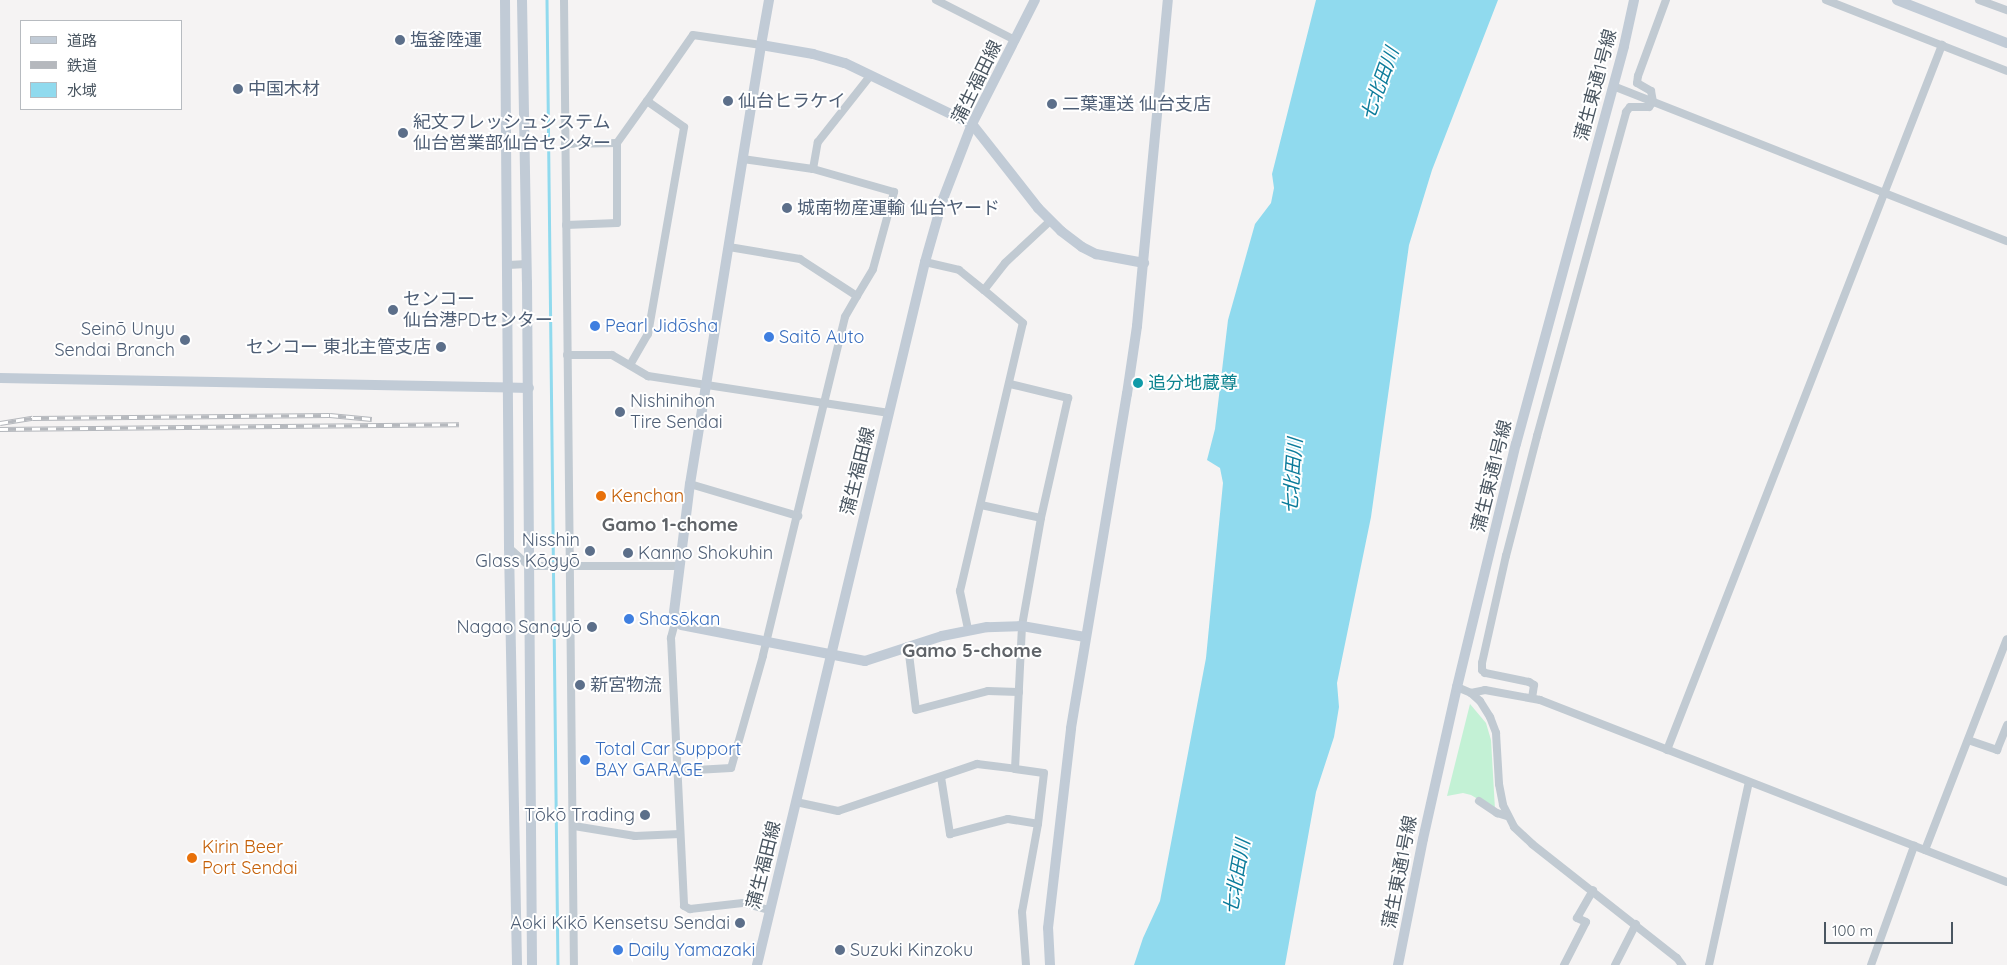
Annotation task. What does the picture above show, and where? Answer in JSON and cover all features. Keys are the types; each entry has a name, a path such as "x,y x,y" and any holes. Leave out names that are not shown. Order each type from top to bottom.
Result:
{"street":[{"path":"505,0 509,548 518,965"},
{"path":"522,0 527,264 532,965"},
{"path":"564,0 567,355 566,567 574,826 574,965"},
{"path":"769,0 690,484 674,612 676,619 682,625 865,661 908,646 968,629 1022,626 1085,637"},
{"path":"936,0 1015,40"},
{"name":"蒲生福田線","path":"757,965 925,262 944,199 972,124 1035,0"},
{"path":"1050,965 1047,938 1071,728 1085,637 1128,394 1144,263 1168,0"},
{"name":"蒲生東通1号線","path":"1398,965 1423,839 1457,687 1516,444 1624,46 1634,0"},
{"path":"1532,698 1534,685 1485,673 1482,670 1482,663 1506,556 1537,436 1626,112 1630,107 1649,108 1653,102 1651,91 1637,83 1666,0"},
{"path":"1826,0 2007,71"},
{"path":"1897,0 2007,43"},
{"path":"1979,0 2007,10"},
{"path":"566,225 617,223 617,144 693,35 813,54 845,64 872,75 972,124 1049,222 1077,243 1096,254 1144,263"},
{"path":"1667,750 1942,45"},
{"path":"813,169 818,142 872,75"},
{"path":"1613,86 2007,241"},
{"path":"630,365 648,334 684,127 647,100"},
{"path":"565,144 617,144"},
{"path":"678,771 731,768 798,516 845,317 873,269 894,192 813,169 743,158"},
{"path":"984,290 1004,263 1049,222"},
{"path":"729,248 800,260 857,296"},
{"path":"925,262 959,270 1023,323 960,592 968,629"},
{"path":"506,265 527,264"},
{"path":"567,355 612,355 648,376 889,413"},
{"path":"0,378 528,388"},
{"path":"1010,384 1068,398 1041,518 1022,626 1015,769"},
{"path":"690,484 798,516"},
{"path":"981,505 1041,518"},
{"path":"509,548 529,566 543,568 680,566"},
{"path":"676,619 670,638 685,908 690,910 743,903 770,910"},
{"path":"1925,850 2007,639"},
{"path":"908,646 916,710 988,691 1019,692"},
{"path":"1999,660 2007,663"},
{"path":"1457,687 1471,693 1480,701 1490,716 1496,733 1499,784 1506,816 1514,827 1532,844 1636,924 1677,958 1682,965"},
{"path":"1471,693 1485,690 1532,698 2007,882"},
{"path":"1968,740 1997,750 2007,725"},
{"path":"796,802 838,811 978,764 1044,774 1038,824 1022,912 1026,965"},
{"path":"941,777 950,834 1008,819 1038,824"},
{"path":"1709,965 1749,782"},
{"path":"1479,802 1496,813 1506,816"},
{"path":"574,826 635,836 680,834"},
{"path":"1871,965 1914,846"},
{"path":"1564,965 1586,922 1577,918 1593,890"},
{"path":"1615,965 1636,924"}],"green space":[{"path":"1470,704 1486,723 1491,740 1495,809 1471,795 1463,793 1447,796"}],"water":[{"name":"七北田川","path":"1316,0 1498,0 1432,170 1409,245 1371,517 1337,683 1339,707 1334,737 1316,792 1285,965 1134,965 1143,938 1160,901 1206,658 1223,483 1220,468 1207,460 1215,429 1228,320 1255,224 1271,203 1274,188 1272,174"}],"waterway":[{"path":"547,0 558,965"}],"railway":[{"path":"0,423 33,418 330,415 372,419"},
{"path":"0,429 459,424"}],"place":[{"name":"塩釜陸運","path":"400,40"},
{"name":"中国木材","path":"238,89"},
{"name":"仙台ヒラケイ","path":"728,101"},
{"name":"二葉運送 仙台支店","path":"1052,104"},
{"name":"紀文フレッシュシステム 仙台営業部仙台センター","path":"403,133"},
{"name":"城南物産運輸 仙台ヤード","path":"787,208"},
{"name":"センコー 仙台港PDセンター","path":"393,310"},
{"name":"Pearl Jidōsha","path":"595,326"},
{"name":"Saitō Auto","path":"769,337"},
{"name":"Seinō Unyu Sendai Branch","path":"185,340"},
{"name":"センコー 東北主管支店","path":"441,347"},
{"name":"追分地蔵尊","path":"1138,383"},
{"name":"Nishinihon Tire Sendai","path":"620,412"},
{"name":"Kenchan","path":"601,496"},
{"name":"Nisshin Glass Kōgyō","path":"590,551"},
{"name":"Kanno Shokuhin","path":"628,553"},
{"name":"Shasōkan","path":"629,619"},
{"name":"Nagao Sangyō","path":"592,627"},
{"name":"新宮物流","path":"580,685"},
{"name":"Total Car Support BAY GARAGE","path":"585,760"},
{"name":"Tōkō Trading","path":"645,815"},
{"name":"Kirin Beer Port Sendai","path":"192,858"},
{"name":"Aoki Kikō Kensetsu Sendai","path":"740,923"},
{"name":"Daily Yamazaki","path":"618,950"},
{"name":"Suzuki Kinzoku","path":"840,950"}],"district":[{"name":"Gamo 1-chome","path":"670,525"},
{"name":"Gamo 5-chome","path":"972,651"}]}
